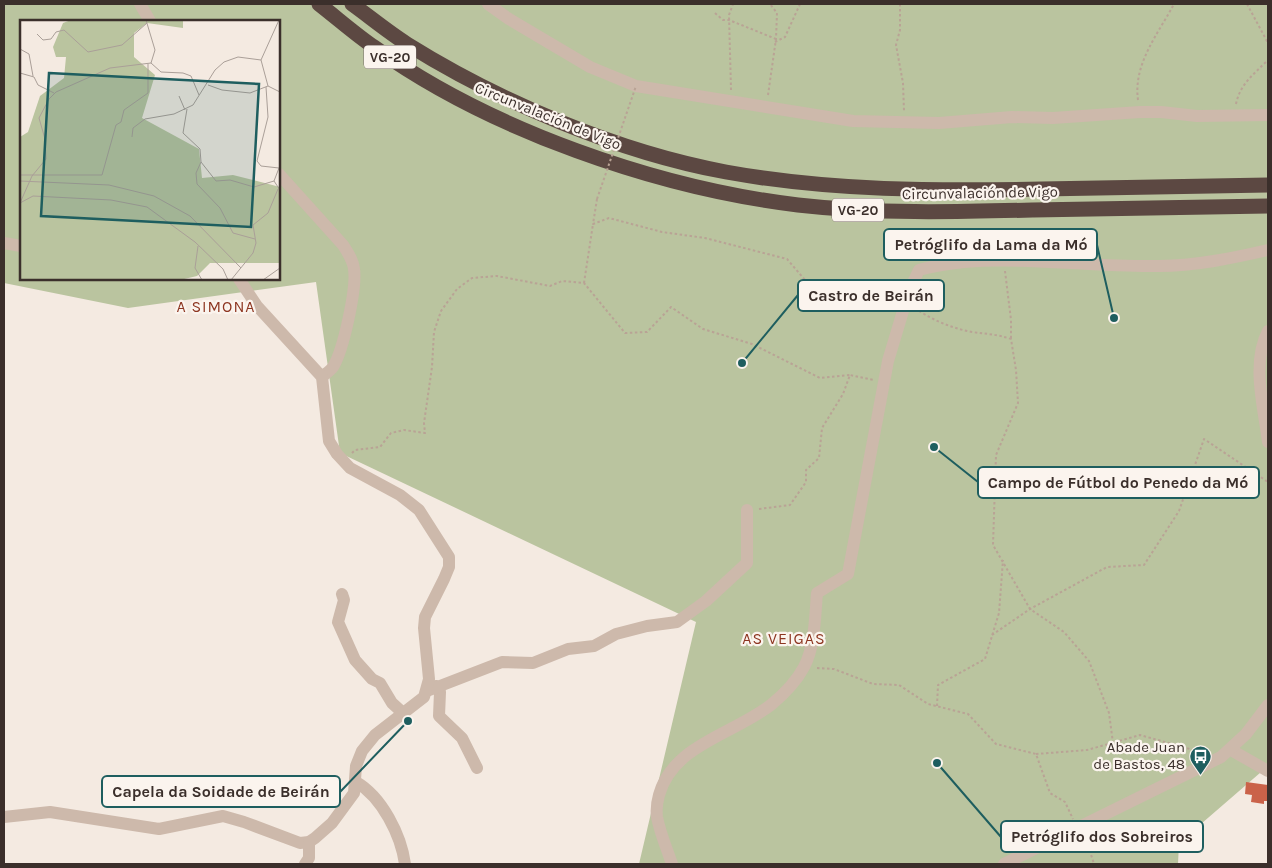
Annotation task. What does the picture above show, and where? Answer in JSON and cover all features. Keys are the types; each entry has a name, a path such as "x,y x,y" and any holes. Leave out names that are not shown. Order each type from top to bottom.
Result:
{"highway":[{"name":"Circunvalación de Vigo","path":"319,4 374,47 466,102 557,143 610,162 670,180 739,195 797,205 870,211 975,212 1268,206"},
{"name":"Circunvalación de Vigo","path":"352,4 406,43 487,88 601,138 659,156 725,172 812,184 904,190 1268,185"}],"street":[{"path":"140,4 149,20"},
{"path":"488,4 509,19 590,67 636,86 853,121 904,123 1012,117 1053,118 1140,112 1197,116 1268,115"},
{"path":"280,175 343,245 350,256 354,269 351,310 338,355 332,367 322,377"},
{"path":"4,243 20,246"},
{"path":"672,864 657,816 656,805 664,778 676,763 770,706 790,687 804,667 808,656 817,593 848,574 883,382 906,302 919,270 939,265 1004,262 1160,266 1229,258 1268,250"},
{"path":"240,280 257,306 322,377 329,442 344,462 367,479 400,495 419,510 449,557 449,567 429,608 424,623 432,688"},
{"path":"1268,331 1262,349 1260,365 1268,442"},
{"path":"4,817 50,812 65,813 143,828 160,829 223,816 300,843 309,842 332,823 354,793 356,766 362,751 375,735 416,704 432,688 502,662 534,663 568,649 594,646 616,634 647,626 677,622 706,601 747,563 747,510"},
{"path":"342,594 344,600 338,622 355,660 372,679 380,683 392,703 403,713"},
{"path":"432,688 440,692 439,716 462,738 477,768"},
{"path":"1004,864 1226,754 1268,705"},
{"path":"1226,754 1268,771"},
{"path":"356,782 372,794 387,816 398,838 405,864"},
{"path":"309,842 309,862"}],"path":[{"path":"732,102 729,20 733,4"},
{"path":"764,107 769,90 776,41 777,13 770,4"},
{"path":"776,41 785,36 800,4"},
{"path":"900,4 900,30 896,50 903,83 904,123"},
{"path":"1140,112 1137,91 1138,77 1147,51 1174,4"},
{"path":"1247,4 1268,43"},
{"path":"715,13 723,20 729,20 776,41"},
{"path":"1234,114 1238,91 1268,60"},
{"path":"584,283 597,199 636,86"},
{"path":"593,224 610,218 662,232 705,238 787,259 811,287 852,287 906,302 934,321 973,332 993,333 1010,339"},
{"path":"1004,262 1011,320 1010,339 1016,370 1018,404 996,455 993,545 1030,609 1064,632 1089,661 1109,713 1113,743"},
{"path":"344,462 355,450 380,447 391,433 404,430 425,433 424,423 432,367 434,332 441,311 457,289 472,278 497,276 550,286 562,281 584,283 626,333 647,332 671,307 703,329 752,344 820,378 850,375 883,382"},
{"path":"747,510 771,509 790,505 806,482 806,470 819,458 822,428 843,394 850,375"},
{"path":"992,635 1030,609 1107,568 1144,565 1179,511 1204,439 1268,482"},
{"path":"937,706 938,685 985,660 998,613 1003,560"},
{"path":"804,667 834,669 873,684 899,686 928,704 968,714 996,744 1036,754 1087,750 1140,735 1226,754"},
{"path":"1036,754 1050,793 1065,802 1079,826 1094,864"}],"green space":[{"path":"4,4 1268,4 1268,766 1179,843 1178,864 639,864 696,622 340,453 316,282 128,308 4,283"}],"building":[{"path":"1246,782 1268,785 1268,801 1264,801 1264,804 1251,802 1252,795 1245,794"}],"place":[{"name":"Petróglifo da Lama da Mó","path":"1114,318"},
{"name":"Castro de Beirán","path":"742,363"},
{"name":"Campo de Fútbol do Penedo da Mó","path":"934,447"},
{"name":"Capela da Soidade de Beirán","path":"408,721"},
{"name":"Petróglifo dos Sobreiros","path":"937,763"},
{"name":"Abade Juan de Bastos, 48","path":"1201,775"}],"district":[{"name":"A SIMONA","path":"216,306"},
{"name":"AS VEIGAS","path":"784,638"}]}
